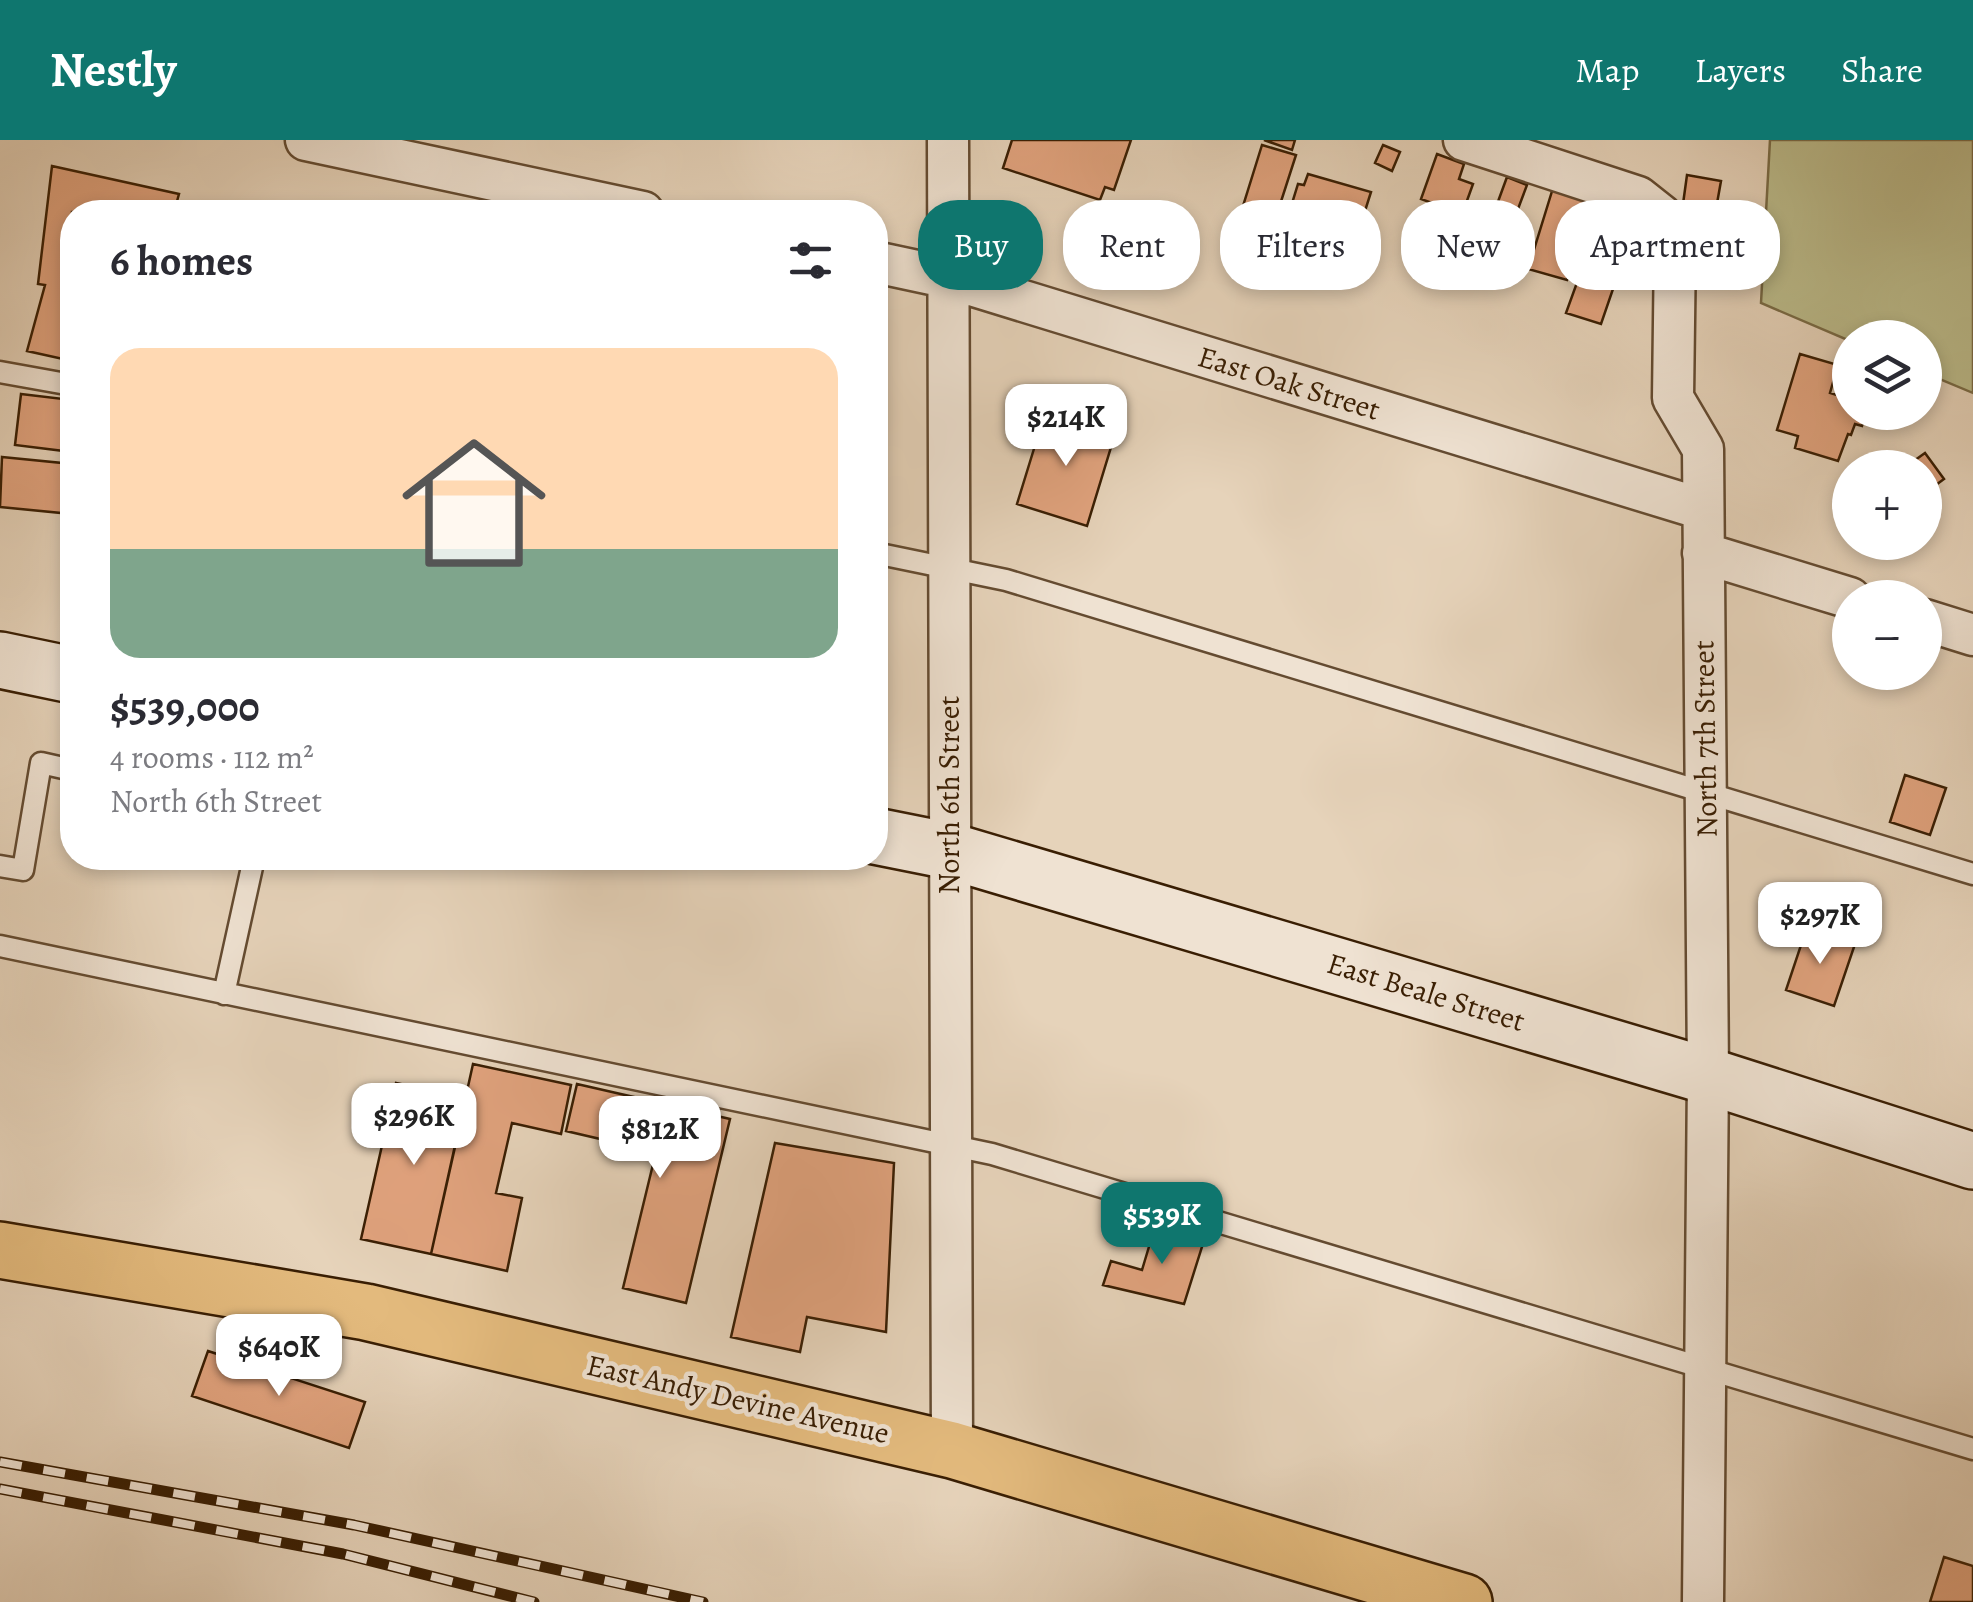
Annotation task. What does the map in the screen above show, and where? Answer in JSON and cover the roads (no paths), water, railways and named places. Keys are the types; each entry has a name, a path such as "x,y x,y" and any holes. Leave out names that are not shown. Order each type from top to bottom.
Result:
{"main road":[{"path":"0,660 60,672"},
{"name":"East Beale Street","path":"888,839 950,851 1708,1076 1973,1161"},
{"name":"East Andy Devine Avenue","path":"0,1250 366,1312 952,1450 1464,1602"}],"street":[{"path":"306,140 587,200"},
{"name":"North 6th Street","path":"947,200 948,140"},
{"name":"North 7th Street","path":"1464,140 1638,198 1662,216 1675,246 1673,398 1703,449 1708,1076 1703,1602"},
{"name":"East Oak Street","path":"888,265 918,272"},
{"name":"North 6th Street","path":"945,290 952,1450"},
{"name":"East Oak Street","path":"984,290 1702,509"},
{"path":"1703,553 1832,592"},
{"path":"1942,625 1973,635"}],"lane":[{"path":"0,372 60,382"},
{"path":"888,556 1025,586 1973,874"},
{"path":"0,866 23,870 41,764 60,768"},
{"path":"224,994 251,870"},
{"path":"0,946 992,1154 1973,1448"}],"railway":[{"path":"0,1462 354,1525 703,1602"},
{"path":"0,1489 343,1554 534,1602"}]}
